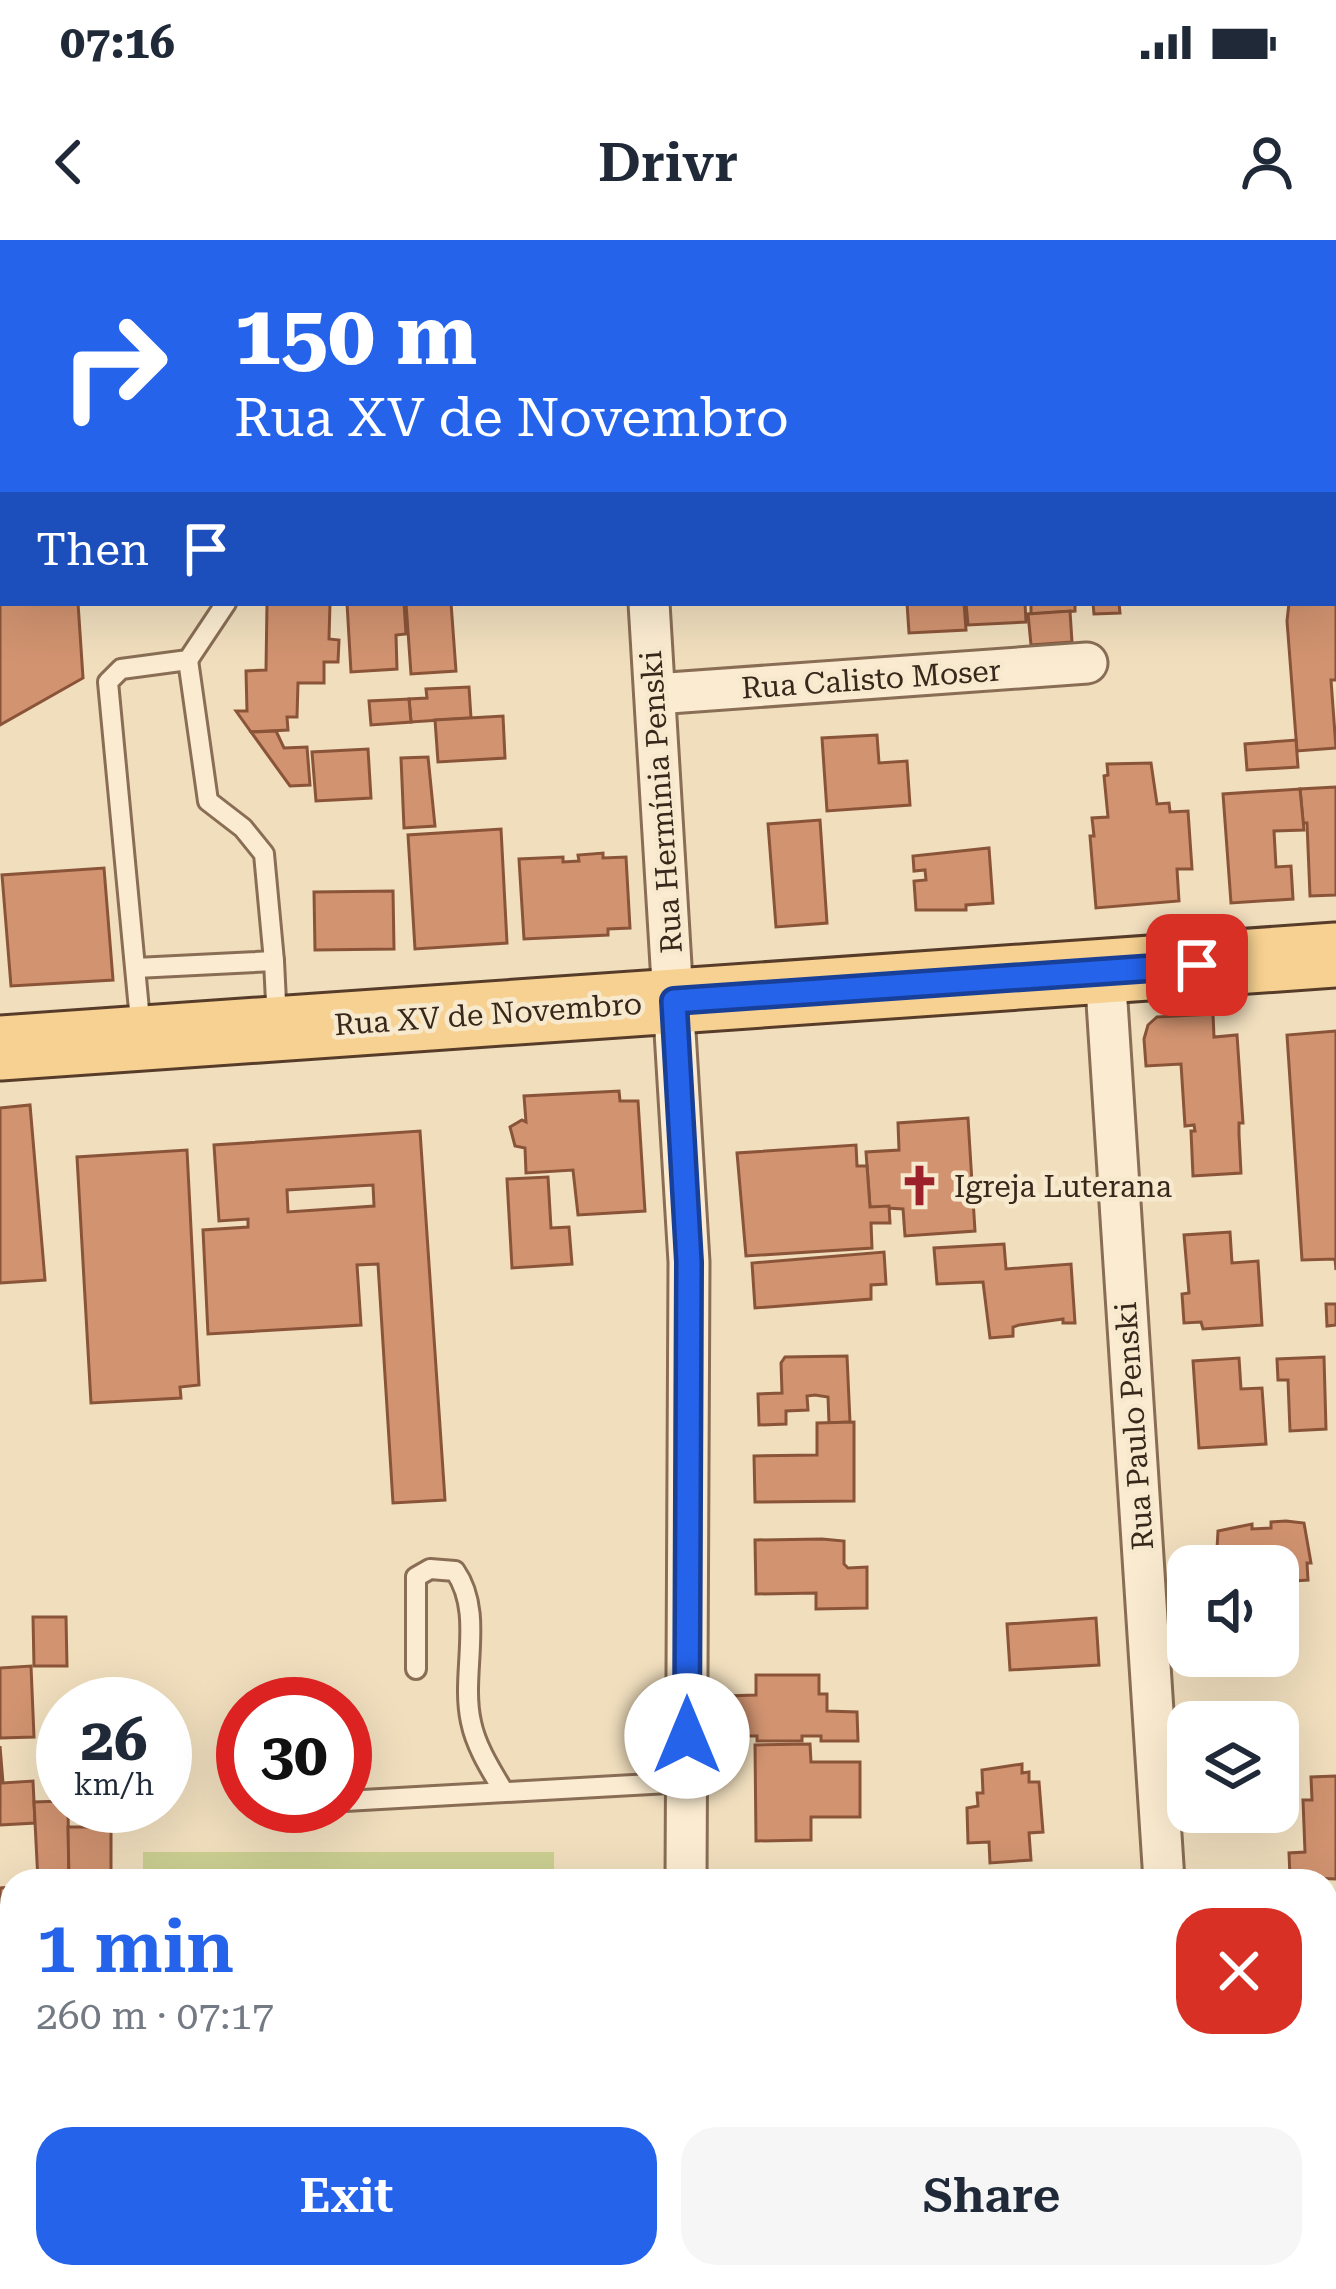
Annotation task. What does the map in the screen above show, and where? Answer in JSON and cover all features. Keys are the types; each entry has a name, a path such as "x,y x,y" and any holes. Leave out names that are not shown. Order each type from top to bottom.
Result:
{"main road":[{"name":"Rua XV de Novembro","path":"0,1048 1336,956"}],"street":[{"name":"Rua Hermínia Penski","path":"649,606 689,1262 686,1869"},
{"name":"Rua Calisto Moser","path":"655,694 1087,663"},
{"name":"Rua Paulo Penski","path":"1105,971 1163,1869"}],"lane":[{"path":"224,606 188,660 208,801 243,828 264,854 277,1028"},
{"path":"141,1038 108,682 122,669 188,660"},
{"path":"136,968 274,961"},
{"path":"416,1669 416,1577 430,1569 455,1571 469,1590 470,1720 503,1792"},
{"path":"372,1799 687,1782"}],"green space":[{"path":"143,1852 554,1852 554,1869 143,1869"}],"building":[{"path":"0,606 78,606 83,678 0,725"},
{"path":"267,606 330,606 329,639 339,640 338,662 324,662 324,683 298,683 297,717 287,717 288,730 251,732 236,711 247,711 246,671 266,670"},
{"path":"347,606 404,606 406,634 396,635 397,669 351,672"},
{"path":"406,606 451,606 456,671 411,674"},
{"path":"907,606 964,606 966,630 909,633"},
{"path":"966,606 1025,606 1026,622 968,625"},
{"path":"1031,606 1075,606 1075,611 1031,614"},
{"path":"1093,606 1119,606 1120,613 1094,614"},
{"path":"1289,606 1336,606 1336,680 1331,680 1336,748 1297,751"},
{"path":"1070,611 1072,642 1031,645 1028,614"},
{"path":"469,687 471,718 411,722 409,699 427,698 426,689"},
{"path":"409,699 411,722 371,725 369,701"},
{"path":"503,716 505,758 438,762 435,720"},
{"path":"276,731 284,748 307,747 310,785 290,786 251,732"},
{"path":"877,735 879,763 907,761 910,805 827,811 822,738"},
{"path":"1296,740 1298,767 1247,770 1245,744"},
{"path":"368,749 371,798 316,801 312,752"},
{"path":"428,757 435,826 404,828 401,758"},
{"path":"1151,763 1157,804 1169,803 1170,812 1188,811 1192,869 1177,869 1179,901 1096,908 1090,836 1094,836 1092,818 1108,817 1107,764"},
{"path":"1336,787 1336,895 1310,896 1307,823 1303,823 1300,789"},
{"path":"1300,789 1304,830 1274,831 1276,867 1291,866 1293,899 1231,903 1223,794"},
{"path":"820,820 827,923 776,927 768,824"},
{"path":"501,829 507,943 415,949 408,835"},
{"path":"989,848 993,903 966,905 966,910 916,910 914,881 926,880 925,870 914,871 913,856"},
{"path":"603,853 603,858 626,857 630,928 608,929 608,935 524,939 519,859 579,861 578,855"},
{"path":"104,868 113,980 11,986 2,875"},
{"path":"393,891 394,949 315,950 314,892"},
{"path":"1213,1014 1214,1037 1237,1035 1241,1173 1193,1176 1191,1131 1195,1131 1194,1125 1185,1126 1181,1064 1146,1066 1144,1039 1148,1025 1157,1017"},
{"path":"1336,1031 1336,1270 1335,1259 1302,1260 1287,1035"},
{"path":"619,1091 620,1101 638,1101 645,1211 578,1215 573,1170 526,1173 525,1148 515,1146 510,1127 526,1122 524,1096"},
{"path":"30,1105 45,1280 0,1283 0,1108"},
{"name":"Igreja Luterana","path":"968,1118 975,1231 905,1236 903,1209 870,1207 866,1152 899,1150 898,1123"},
{"path":"420,1131 445,1500 393,1503 378,1264 357,1265 361,1325 208,1334 203,1230 248,1227 248,1219 219,1221 214,1145","holes":["373,1185 374,1206 288,1212 287,1190"]},
{"path":"856,1145 857,1166 867,1166 870,1207 889,1206 890,1223 871,1223 872,1248 746,1256 737,1153"},
{"path":"187,1150 199,1385 180,1387 181,1398 91,1403 77,1157"},
{"path":"548,1177 551,1228 569,1227 572,1264 512,1268 507,1179"},
{"path":"1230,1232 1232,1263 1258,1261 1262,1325 1203,1329 1201,1322 1184,1323 1182,1294 1189,1293 1184,1235"},
{"path":"1004,1244 1006,1269 1071,1264 1075,1323 1063,1323 1063,1319 1019,1325 1013,1327 1013,1336 990,1338 983,1282 937,1284 934,1248"},
{"path":"884,1252 886,1284 871,1285 871,1299 755,1308 752,1263"},
{"path":"1326,1304 1336,1304 1336,1325 1327,1326"},
{"path":"847,1356 850,1422 829,1423 828,1397 815,1395 807,1396 808,1410 786,1411 786,1424 759,1425 758,1394 782,1393 785,1357"},
{"path":"1324,1357 1326,1429 1290,1431 1288,1380 1278,1380 1277,1359"},
{"path":"1239,1358 1241,1389 1262,1388 1266,1444 1199,1448 1193,1361"},
{"path":"854,1422 854,1501 755,1502 754,1456 817,1455 817,1423"},
{"path":"1271,1522 1304,1523 1311,1563 1307,1563 1308,1580 1299,1581 1299,1545 1217,1545 1218,1531 1252,1524 1252,1529 1271,1528"},
{"path":"755,1540 844,1541 848,1568 867,1567 867,1608 816,1609 816,1593 756,1594"},
{"path":"33,1617 66,1617 67,1666 34,1666"},
{"path":"1096,1618 1099,1665 1010,1670 1007,1624"},
{"path":"31,1666 34,1737 0,1738 0,1668"},
{"path":"756,1675 819,1675 819,1694 827,1694 827,1711 857,1712 858,1741 802,1736 802,1741 757,1741 757,1736 726,1736 726,1696 756,1695"},
{"path":"810,1744 811,1762 860,1762 860,1817 811,1817 811,1840 756,1841 755,1745"},
{"path":"0,1746 3,1783 33,1781 35,1823 0,1825"},
{"path":"1022,1764 1022,1773 1029,1772 1029,1782 1039,1782 1043,1832 1029,1833 1031,1860 990,1863 989,1842 968,1843 967,1808 978,1806 982,1770"},
{"path":"1336,1776 1336,1869 1290,1869 1289,1853 1305,1852 1303,1800 1312,1800 1311,1777"},
{"path":"34,1802 36,1833 68,1833 69,1869 37,1869"},
{"path":"68,1833 111,1833 111,1869 69,1869"}],"place":[{"name":"Igreja Luterana","path":"920,1186"}],"route":[{"path":"687,1736 689,1262 674,1001 1197,965"}]}
